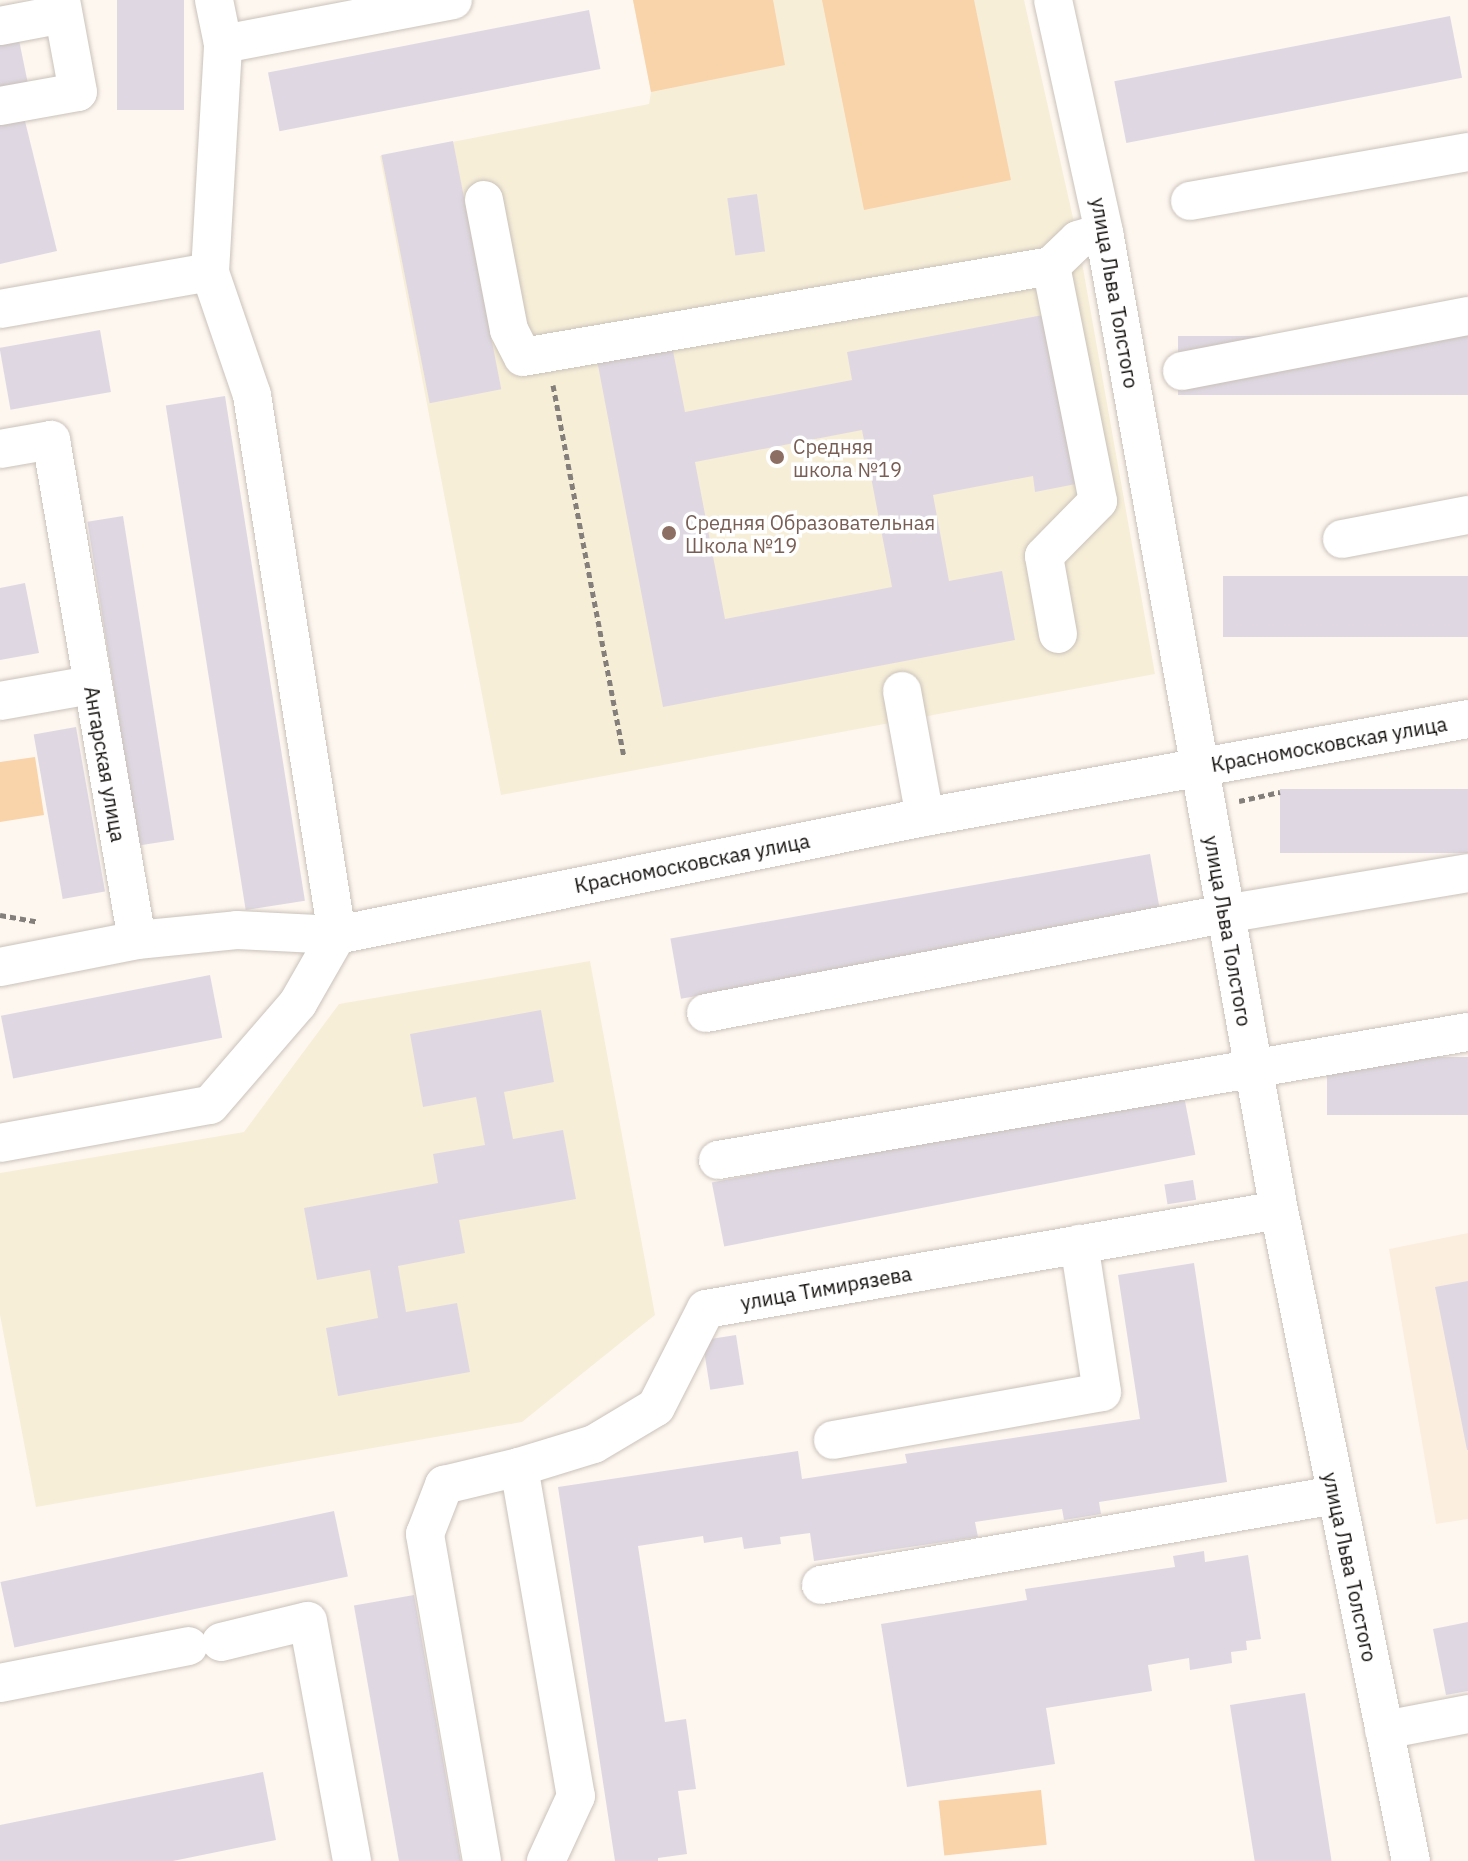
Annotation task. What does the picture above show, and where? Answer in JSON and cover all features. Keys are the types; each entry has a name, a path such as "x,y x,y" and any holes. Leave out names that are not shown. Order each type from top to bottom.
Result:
{"street":[{"path":"0,1143 210,1105 298,1003 337,935 252,395 210,272 223,44 214,0"},
{"path":"223,44 453,0"},
{"name":"улица Льва Толстого","path":"1053,0 1104,232 1279,1210 1411,1861"},
{"path":"0,26 62,7 78,92 0,106"},
{"path":"1190,201 1468,152"},
{"path":"484,200 509,330 523,357 1051,266 1078,240 1104,232"},
{"path":"1051,266 1098,501 1044,556 1058,634"},
{"path":"0,309 210,272"},
{"path":"1182,371 1468,316"},
{"name":"Ангарская улица","path":"0,449 51,440 137,940"},
{"path":"1342,539 1468,515"},
{"path":"0,701 91,685"},
{"path":"902,691 925,817"},
{"name":"Красномосковская улица","path":"337,935 925,817 1468,719"},
{"path":"706,1013 1224,914 1468,873"},
{"path":"0,967 137,940 237,930 337,935"},
{"path":"718,1160 1468,1032"},
{"name":"улица Тимирязева","path":"482,1861 425,1534 444,1485 519,1467 594,1444 656,1407 706,1309 1279,1210"},
{"path":"833,1440 1102,1392 1079,1244"},
{"path":"519,1467 576,1796 546,1861"},
{"path":"821,1585 1335,1495"},
{"path":"0,1683 308,1621 352,1861"},
{"path":"1384,1730 1468,1714"}],"path":[{"path":"547,352 624,756"}],"shaded area":[{"name":"Средняя школа №19","path":"633,0 1024,0 1078,240 1155,674 501,795 380,156 649,104 651,92"},
{"path":"633,0 773,0 785,65 651,92"},
{"path":"822,0 974,0 1011,180 864,210"},
{"path":"35,757 44,815 0,822 0,762"},
{"path":"590,961 655,1315 522,1422 36,1507 0,1315 0,1173 244,1132 339,1004"},
{"path":"1468,1233 1468,1519 1436,1524 1389,1249"},
{"path":"1041,1790 1047,1845 944,1855 939,1801"}],"building":[{"path":"117,0 184,0 184,110 117,110"},
{"path":"589,10 600,69 279,131 268,72"},
{"path":"1450,16 1462,78 1126,143 1114,81"},
{"path":"19,40 28,84 0,90 0,44"},
{"path":"23,113 57,251 0,264 0,119"},
{"path":"453,141 501,389 430,403 381,155"},
{"path":"757,194 765,251 735,256 727,198"},
{"name":"Средняя Образовательная Школа №19","path":"1043,315 1076,484 1035,492 1033,476 933,495 949,581 1002,571 1015,640 663,707 597,360 672,346 685,412 852,380 847,352","holes":["862,430 892,587 725,619 695,462"]},
{"path":"100,330 111,392 10,410 0,348"},
{"path":"1178,336 1468,336 1468,395 1178,395"},
{"path":"225,396 305,901 246,910 166,405"},
{"path":"123,516 174,840 139,846 87,522"},
{"path":"1223,576 1468,576 1468,637 1223,637"},
{"path":"25,583 39,653 0,660 0,588"},
{"path":"76,727 105,891 63,899 34,734"},
{"path":"1280,789 1468,789 1468,853 1280,853"},
{"path":"1150,854 1161,914 681,999 670,939"},
{"path":"210,975 222,1038 13,1078 1,1016"},
{"path":"541,1010 554,1082 504,1092 513,1139 563,1130 576,1199 459,1220 465,1253 398,1266 406,1312 457,1303 470,1372 338,1396 326,1328 378,1318 370,1270 317,1280 304,1208 438,1183 433,1154 485,1145 476,1097 423,1107 410,1034"},
{"path":"1327,1057 1468,1057 1468,1115 1327,1115"},
{"path":"1183,1091 1195,1155 724,1246 712,1183"},
{"path":"1193,1180 1196,1200 1167,1204 1164,1185"},
{"path":"1194,1263 1227,1482 1099,1502 1101,1514 1064,1520 1062,1509 975,1522 978,1537 814,1561 810,1533 780,1537 781,1544 744,1549 742,1537 704,1543 703,1536 638,1546 665,1722 686,1719 696,1789 678,1791 687,1854 658,1858 658,1861 615,1861 558,1487 798,1451 802,1479 907,1463 905,1454 1140,1419 1118,1275"},
{"path":"1468,1281 1468,1450 1467,1450 1435,1287"},
{"path":"736,1335 744,1384 710,1390 702,1340"},
{"path":"334,1511 348,1577 14,1647 0,1582"},
{"path":"1204,1551 1205,1562 1248,1555 1261,1639 1246,1641 1247,1650 1231,1652 1232,1663 1190,1670 1189,1658 1148,1665 1152,1691 1046,1708 1055,1764 907,1787 881,1624 1027,1600 1025,1589 1175,1567 1173,1556"},
{"path":"414,1595 461,1861 399,1861 354,1606"},
{"path":"1468,1622 1468,1691 1446,1695 1433,1629"},
{"path":"1305,1693 1332,1861 1255,1861 1230,1705"},
{"path":"263,1772 276,1840 173,1861 0,1861 0,1825"}],"place":[{"name":"Средняя школа №19","path":"777,457"},
{"name":"Средняя Образовательная Школа №19","path":"669,533"}]}
